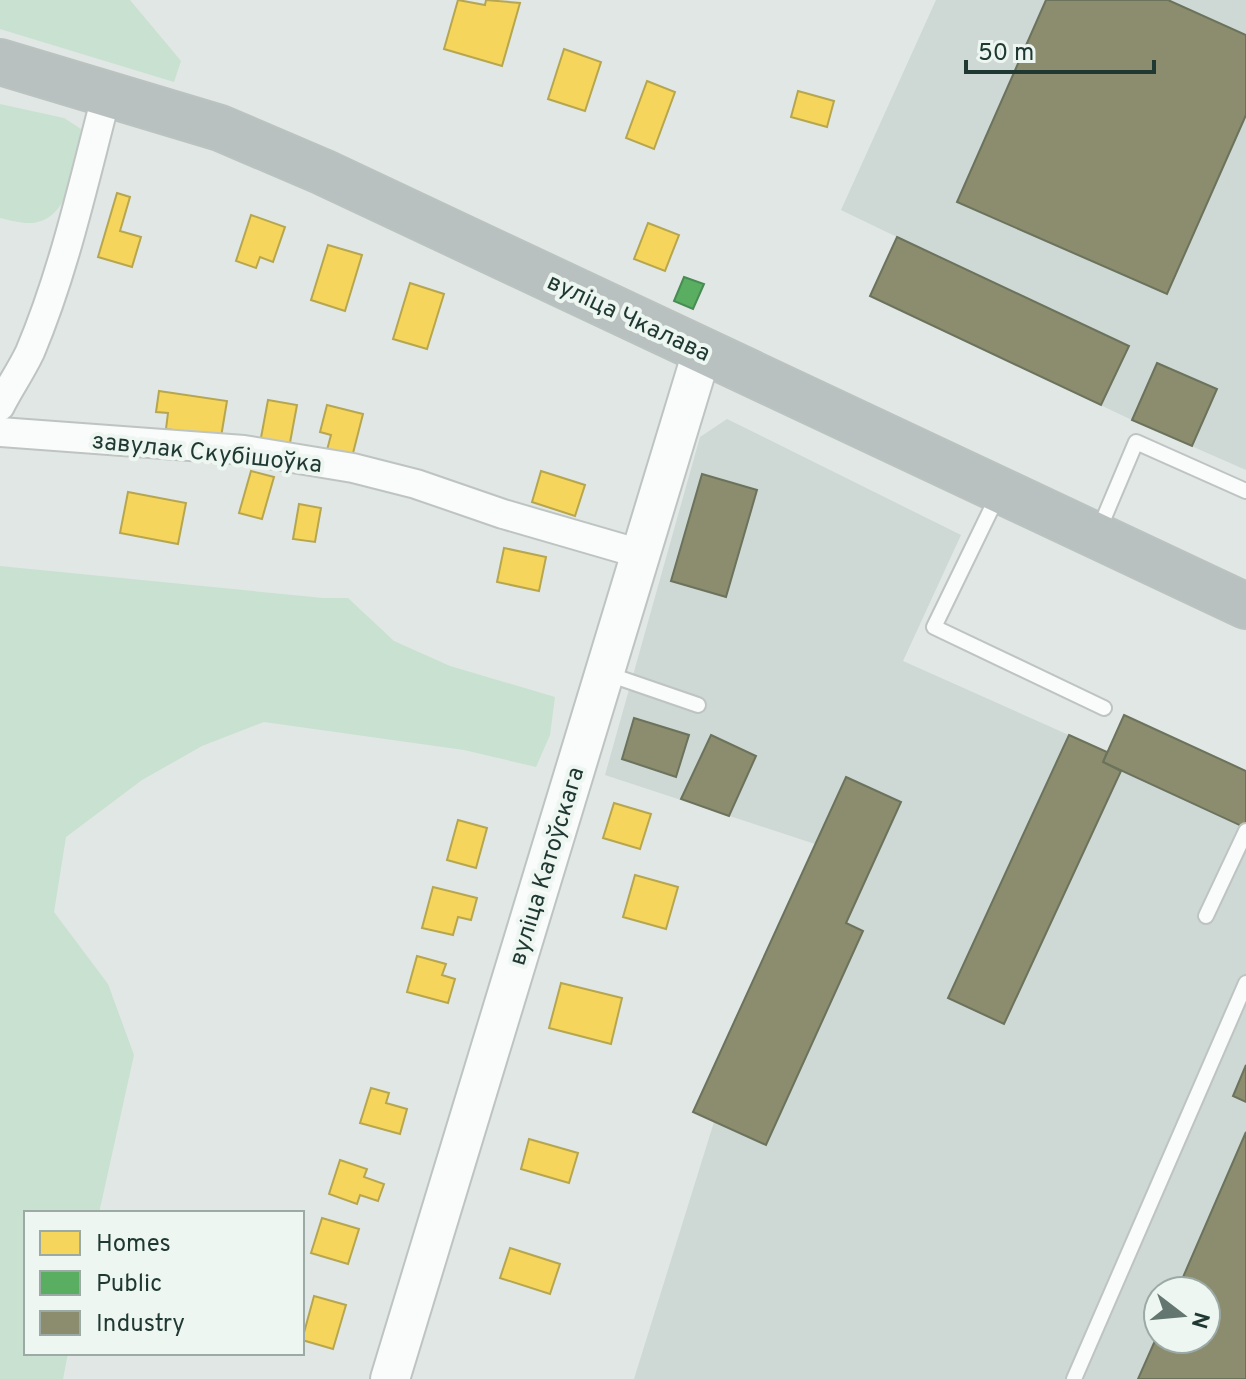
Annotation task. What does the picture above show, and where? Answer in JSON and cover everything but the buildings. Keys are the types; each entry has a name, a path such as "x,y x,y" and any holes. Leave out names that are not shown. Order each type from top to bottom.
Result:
{"highway":[{"name":"вуліца Чкалава","path":"0,62 220,128 323,172 1246,606"}],"main road":[{"name":"вуліца Катоўскага","path":"390,1379 702,352"}],"street":[{"path":"0,406 29,355 50,299 78,209 107,93"},
{"name":"завулак Скубішоўка","path":"0,432 244,450 353,468 416,484 503,514 641,554"}],"lane":[{"path":"1096,536 1136,442 1246,491"},
{"path":"999,491 934,627 1104,708"},
{"path":"605,673 698,705"},
{"path":"1206,916 1246,831"},
{"path":"1074,1379 1246,983"}],"shaded area":[{"path":"936,0 1246,0 1246,470 1132,420 870,296 897,237 841,210"},
{"path":"727,419 961,535 903,661 1107,752 1246,771 1246,1379 634,1379 714,1122 693,1112 815,844 605,775 700,437"}],"green space":[{"path":"0,0 130,0 181,61 174,82 0,29"},
{"path":"0,104 64,118 81,129 68,190 53,214 41,221 25,223 0,218"},
{"path":"0,566 348,598 394,641 450,666 555,697 550,735 536,767 464,750 264,722 202,746 142,780 66,837 54,912 108,984 134,1055 99,1211 24,1211 24,1355 68,1355 63,1379 0,1379"}]}
